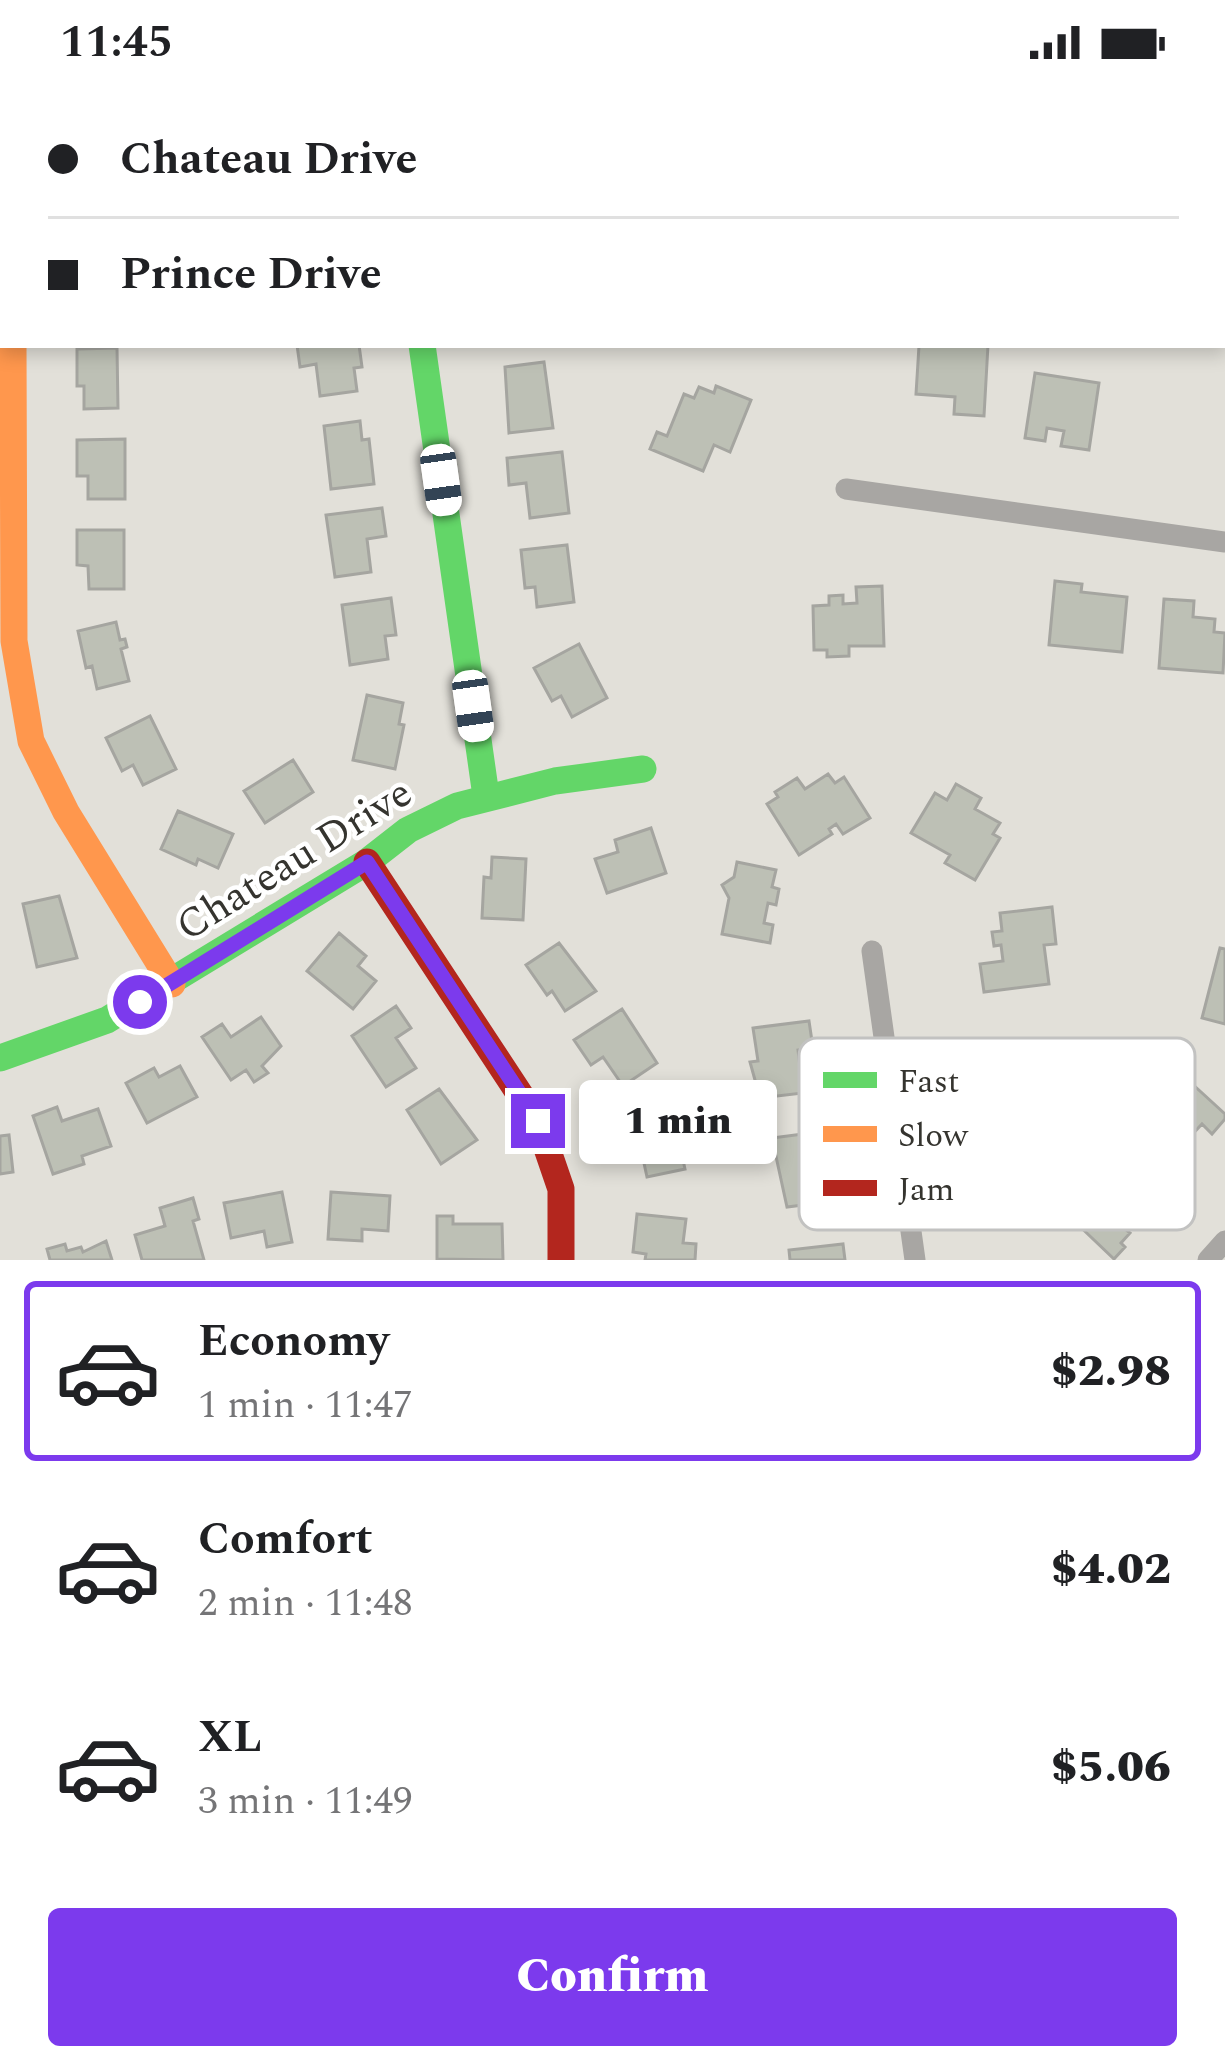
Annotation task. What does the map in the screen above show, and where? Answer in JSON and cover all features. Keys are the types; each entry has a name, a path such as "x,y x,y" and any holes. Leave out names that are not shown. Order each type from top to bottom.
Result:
{"street":[{"path":"13,348 14,641 31,741 66,812 172,984"},
{"path":"422,348 486,796"},
{"path":"846,489 1225,542"},
{"name":"Chateau Drive","path":"0,1058 107,1020 172,984 367,862 408,830 486,796 643,769"},
{"path":"367,862 538,1121 565,1196 561,1260"},
{"path":"872,951 884,1038"},
{"path":"911,1230 915,1260"},
{"path":"1208,1260 1225,1241"}],"building":[{"path":"117,348 118,408 84,409 84,386 77,386 77,349"},
{"path":"297,348 359,348 362,367 354,368 357,391 320,396 316,364 300,367"},
{"path":"919,348 988,348 984,416 954,414 955,397 916,394"},
{"path":"544,362 553,428 509,433 505,367"},
{"path":"1035,373 1099,383 1089,450 1061,446 1064,431 1047,428 1045,441 1025,438"},
{"path":"716,386 751,400 730,452 714,445 703,471 650,449 657,432 667,436 684,394 694,398 699,387 714,393"},
{"path":"360,421 362,440 369,439 374,484 331,489 324,426"},
{"path":"125,439 125,499 88,499 88,476 77,476 77,440"},
{"path":"562,452 569,513 530,518 526,483 509,485 507,458"},
{"path":"382,508 386,536 367,539 371,572 335,577 326,515"},
{"path":"77,530 124,530 124,589 89,589 88,566 77,565"},
{"path":"567,545 574,602 537,607 535,587 525,588 521,550"},
{"path":"1055,581 1082,584 1081,592 1127,597 1122,652 1049,645"},
{"path":"882,586 884,646 849,646 849,656 827,657 827,650 814,650 813,606 829,605 829,596 843,595 843,604 857,603 856,587"},
{"path":"391,598 396,635 385,636 388,659 350,665 342,605"},
{"path":"1164,599 1194,601 1193,617 1215,619 1214,632 1225,633 1223,673 1159,668"},
{"path":"116,622 127,647 121,649 129,681 97,689 92,666 86,668 78,631"},
{"path":"579,644 607,698 572,717 561,696 552,701 534,668"},
{"path":"367,695 403,703 399,724 404,725 395,769 353,760"},
{"path":"150,716 176,769 143,785 133,765 122,771 106,738"},
{"path":"293,760 313,792 265,823 244,791"},
{"path":"828,774 835,783 844,777 870,818 843,834 836,824 829,829 832,834 799,855 767,804 778,797 775,792 797,778 805,789"},
{"path":"956,784 981,798 975,809 1000,823 993,834 1000,838 975,880 945,863 950,855 911,833 935,793 947,800"},
{"path":"178,811 233,834 218,868 198,859 196,865 161,849"},
{"path":"651,828 666,873 607,893 595,859 618,852 615,840"},
{"path":"492,857 526,859 523,920 482,918 484,877 491,878"},
{"path":"737,862 776,870 772,887 779,889 776,905 768,903 764,923 773,925 770,943 722,934 729,898 722,885 734,877"},
{"path":"59,896 77,958 37,967 23,904"},
{"path":"1052,907 1056,944 1044,945 1049,984 984,992 980,964 1003,961 1001,945 994,946 992,932 1002,931 1000,913"},
{"path":"339,933 366,956 358,966 376,981 353,1009 307,971"},
{"path":"559,943 596,991 565,1011 526,965"},
{"path":"1220,948 1225,949 1225,1024 1202,1018"},
{"path":"396,1006 411,1028 396,1038 416,1068 386,1087 352,1036"},
{"path":"622,1009 657,1063 623,1086 603,1057 591,1065 574,1040"},
{"path":"261,1017 281,1046 262,1066 268,1073 254,1082 246,1070 231,1080 202,1037 222,1024 231,1037"},
{"path":"809,1021 812,1038 799,1038 799,1093 760,1098 750,1062 758,1061 753,1028"},
{"path":"180,1066 197,1097 147,1123 126,1083 154,1068 159,1077"},
{"path":"1195,1086 1225,1114 1212,1134 1202,1124 1195,1131"},
{"path":"439,1089 477,1140 441,1164 407,1110"},
{"path":"57,1107 62,1121 98,1109 111,1146 82,1156 84,1164 53,1174 33,1116"},
{"path":"672,1110 685,1169 647,1177 642,1154 629,1156 621,1121"},
{"path":"9,1135 13,1172 0,1174 0,1136"},
{"path":"799,1135 799,1206 787,1207 772,1138"},
{"path":"282,1192 292,1242 267,1247 264,1231 231,1238 224,1203"},
{"path":"331,1192 390,1196 388,1231 362,1229 362,1241 328,1239"},
{"path":"193,1198 199,1219 193,1221 204,1260 142,1260 135,1235 165,1226 160,1208"},
{"path":"637,1214 686,1219 683,1243 696,1244 695,1260 645,1260 646,1254 633,1252"},
{"path":"437,1216 453,1216 453,1224 502,1224 503,1260 437,1259"},
{"path":"1084,1230 1130,1233 1114,1259"},
{"path":"106,1241 112,1260 50,1260 47,1249 65,1244 67,1251 81,1247 83,1252"},
{"path":"843,1244 845,1260 790,1260 789,1250"}],"traffic: fast":[{"path":"422,348 486,796"},
{"path":"0,1058 107,1020 367,862 408,830 457,806 555,781 643,769"}],"traffic: slow":[{"path":"13,348 14,641 31,741 66,812 172,984"}],"traffic: jam":[{"path":"367,862 538,1122 561,1189 561,1260"}],"route":[{"path":"140,1002 367,862 538,1121"}]}
